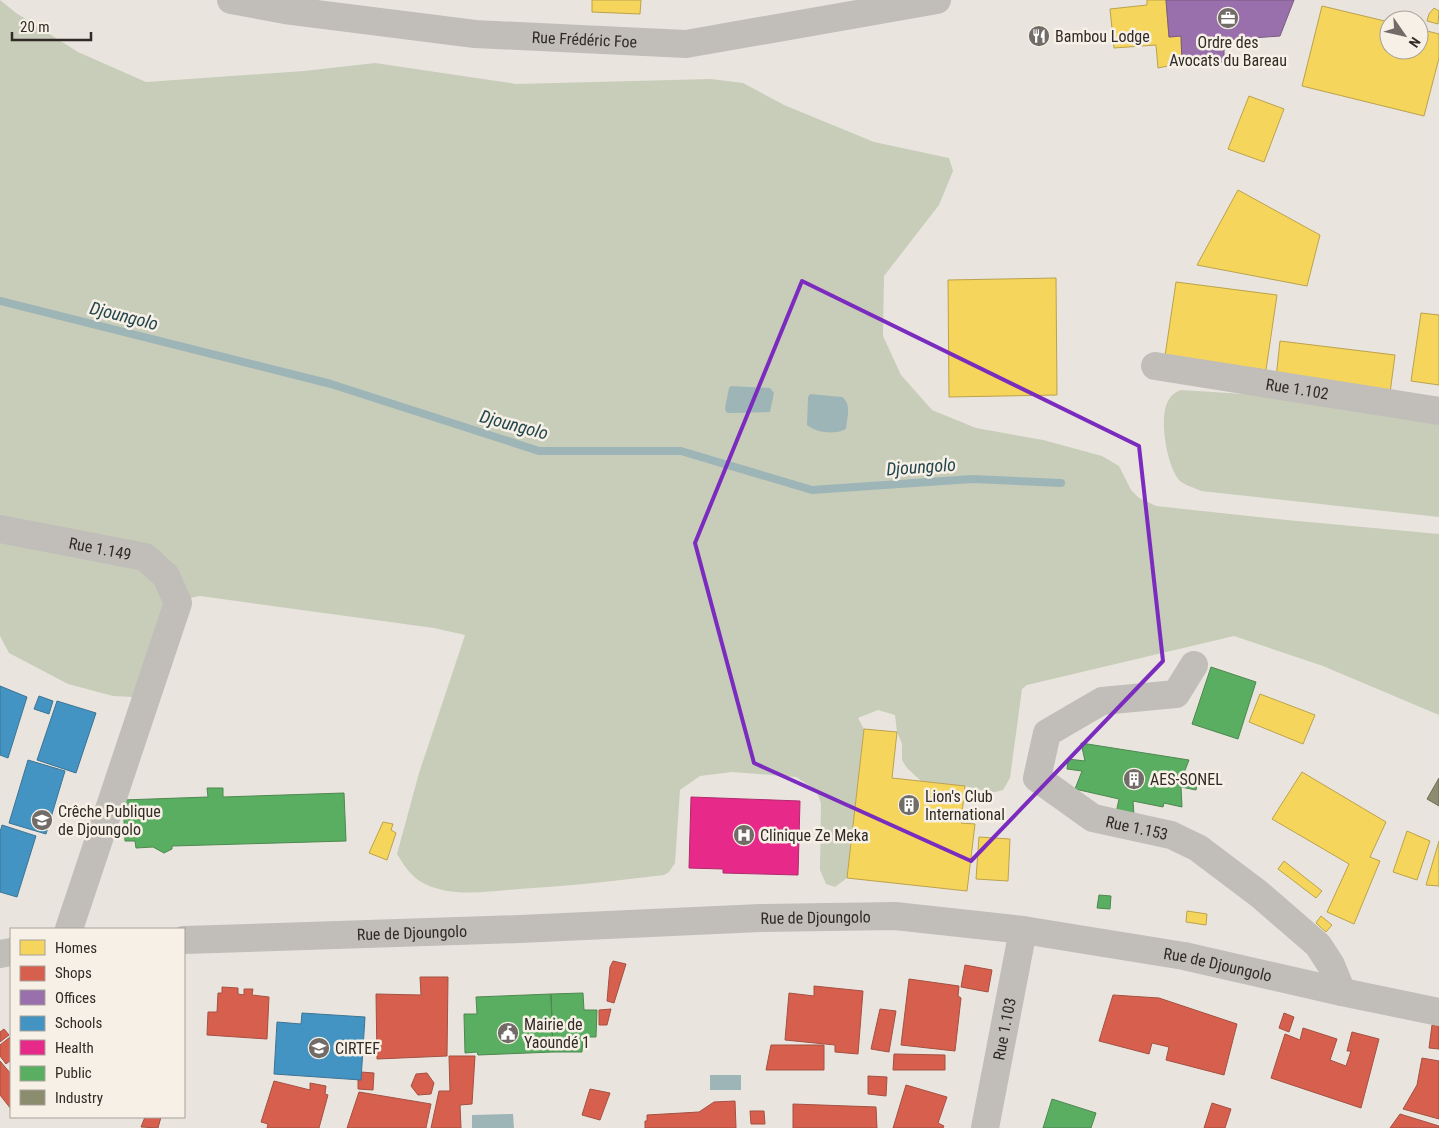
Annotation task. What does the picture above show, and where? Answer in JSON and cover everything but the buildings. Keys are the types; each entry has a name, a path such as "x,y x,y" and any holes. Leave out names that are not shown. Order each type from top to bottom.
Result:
{"street":[{"name":"Rue Frédéric Foe","path":"231,0 285,10 475,34 686,44 937,0"},
{"name":"Rue 1.102","path":"1155,366 1439,411"},
{"name":"Rue 1.149","path":"0,529 145,557 166,576 178,603 68,928"},
{"name":"Rue 1.153","path":"1194,665 1176,694 1102,701 1047,733 1037,778 1093,818 1171,835 1198,848 1259,894 1318,945 1331,965 1342,992"},
{"name":"Rue de Djoungolo","path":"185,940 520,929 760,918 895,916 1023,930 1184,956 1439,1012"},
{"name":"Rue 1.103","path":"985,1128 1023,930"}],"highlighted area":[{"path":"802,281 1139,446 1163,661 971,861 754,763 695,543"}],"green space":[{"path":"0,0 16,13 78,52 146,82 304,71 375,63 516,84 711,79 743,83 784,105 874,142 949,158 953,171 939,205 884,276 883,336 901,375 932,410 976,428 1043,440 1102,456 1119,466 1131,490 1139,498 1156,506 1439,534 1439,715 1323,666 1234,636 1027,685 1022,689 1010,778 1003,790 991,793 965,786 921,781 907,768 902,760 902,744 897,732 895,715 878,710 858,718 864,729 847,878 835,887 826,884 820,870 821,803 816,790 796,777 732,772 700,776 680,790 675,863 669,872 664,875 483,892 447,891 425,884 412,875 397,854 419,773 465,635 434,628 200,596 190,598 144,691 132,697 113,696 68,684 9,653 0,636"},
{"path":"1181,390 1276,396 1439,420 1439,517 1201,491 1184,484 1171,466 1164,434 1164,414 1168,400"}],"water":[{"path":"731,386 770,388 774,393 770,412 726,412 725,408"},
{"path":"810,394 842,397 848,407 846,429 837,432 826,432 816,430 807,425 808,397"},
{"path":"710,1075 741,1075 741,1090 710,1090"},
{"path":"513,1114 514,1128 472,1128 472,1115"}],"waterway":[{"name":"Djoungolo","path":"0,301 331,384 539,451 681,451 812,490 972,479 1061,483"}],"place":[{"name":"Ordre des Avocats du Bareau","path":"1228,18"},
{"name":"Bambou Lodge","path":"1039,36"},
{"name":"AES-SONEL","path":"1134,779"},
{"name":"Lion's Club International","path":"909,805"},
{"name":"Crêche Publique de Djoungolo","path":"42,820"},
{"name":"Clinique Ze Meka","path":"744,835"},
{"name":"Mairie de Yaoundé 1","path":"508,1033"},
{"name":"CIRTEF","path":"319,1048"}]}
